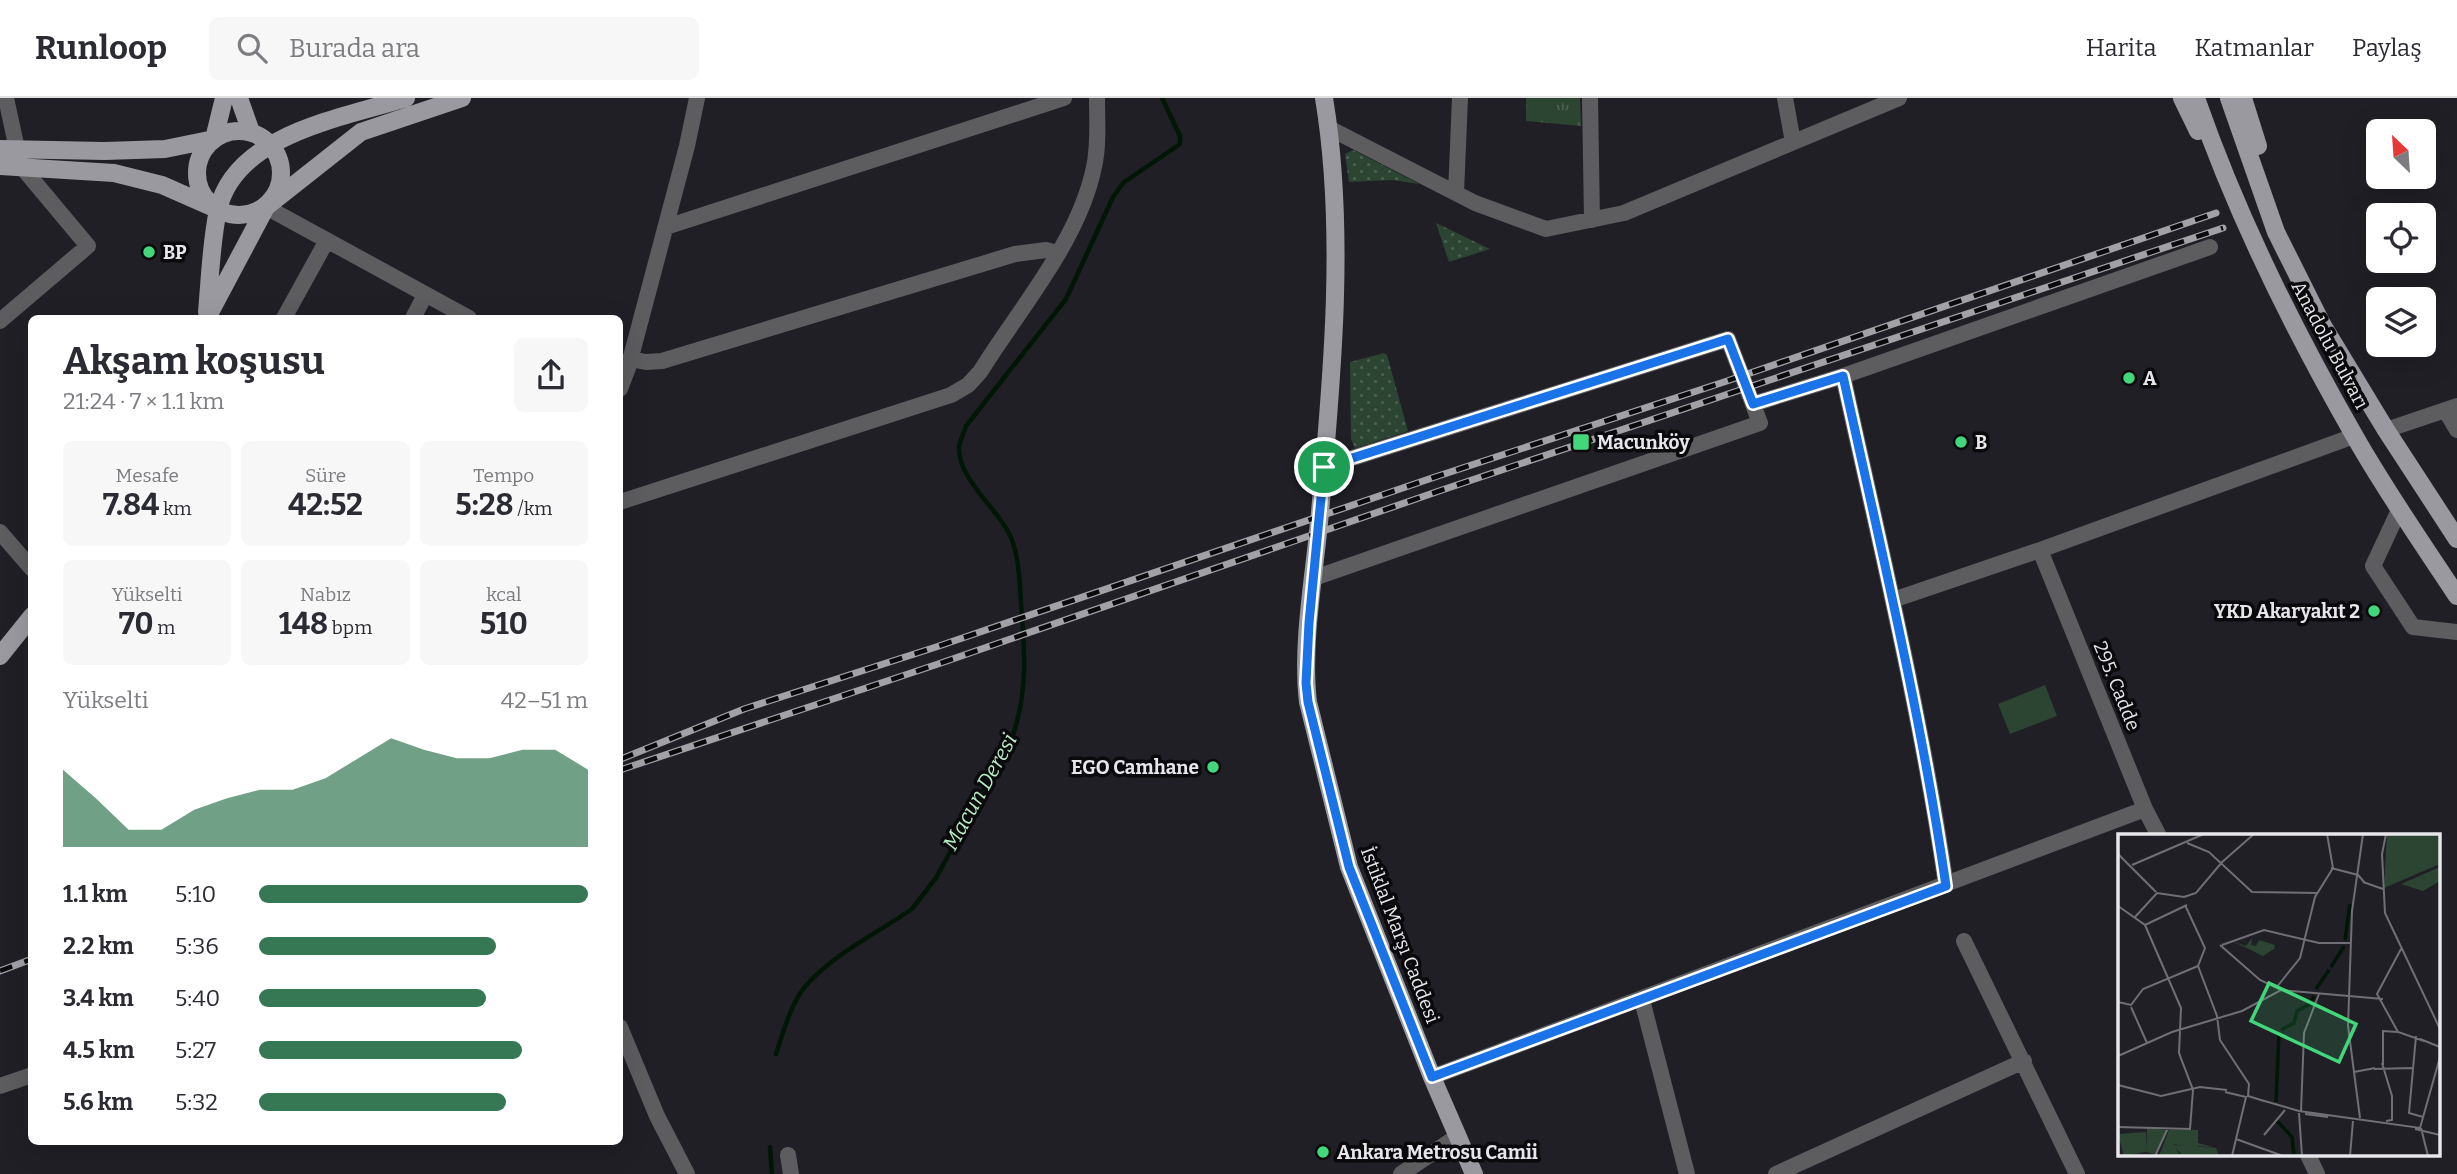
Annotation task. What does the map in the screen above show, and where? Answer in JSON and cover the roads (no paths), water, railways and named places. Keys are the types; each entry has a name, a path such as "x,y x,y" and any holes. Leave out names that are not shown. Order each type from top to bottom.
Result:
{"main road":[{"path":"214,139 224,98"},
{"path":"209,315 266,207 279,189 282,177 278,154 271,144 251,132 239,98"},
{"path":"207,315 218,210 226,189 243,165 271,144 311,127 406,98"},
{"path":"13,155 162,184 230,215 242,216 266,207 362,132 462,98"},
{"name":"İstiklal Marşı Caddesi","path":"1324,98 1329,128 1334,226 1334,295 1324,467 1306,683 1308,702 1349,867 1432,1077 1474,1174"},
{"path":"2182,98 2236,202"},
{"name":"Anadolu Bulvarı","path":"2196,98 2236,202 2293,323 2354,436 2457,596"},
{"name":"Anadolu Bulvarı","path":"2229,98 2276,232 2323,326 2457,539"},
{"path":"2243,98 2264,168 2260,187"},
{"path":"218,210 207,201 197,176 198,162 204,149 214,139 225,133 238,131 311,127"},
{"path":"0,166 13,155 165,149 214,139"},
{"path":"103,173 105,151"},
{"path":"0,656 28,628"}],"street":[{"path":"0,321 88,246 13,155 6,98"},
{"path":"623,380 666,227 697,98"},
{"path":"666,227 1063,98"},
{"path":"623,501 960,390 980,372 1058,253 1083,202 1097,149 1097,98"},
{"path":"1456,193 1461,98"},
{"path":"1590,98 1592,220"},
{"path":"1785,98 1793,142"},
{"path":"1329,128 1475,203 1546,229 1624,213 1899,98"},
{"path":"266,207 462,315"},
{"path":"286,315 326,242"},
{"path":"1753,404 1843,376 2210,247"},
{"path":"630,359 646,362 662,360 1015,254 1046,250 1058,253"},
{"path":"414,315 425,295"},
{"path":"1314,578 1760,423 1728,339 1324,467"},
{"path":"1843,376 1934,801 1946,886"},
{"path":"2386,430 2451,408 2457,430"},
{"path":"1893,600 2040,550 2354,436"},
{"path":"2400,508 2373,566 2413,627 2457,632"},
{"path":"0,532 28,564"},
{"name":"295. Cadde","path":"2040,550 2145,810 2158,834"},
{"path":"1432,1077 2145,810"},
{"path":"1964,941 2077,1174"},
{"path":"1642,1000 1687,1174"},
{"path":"623,1034 648,1097 687,1174"},
{"path":"1776,1174 2024,1061"},
{"path":"0,1086 28,1076"},
{"path":"1401,1174 1458,1136"},
{"path":"788,1155 790,1174"},
{"path":"2308,1156 2317,1174"}],"waterway":[{"name":"Macun Deresi","path":"776,1054 791,1012 803,989 840,955 912,909 936,878 1012,738 1021,705 1024,672 1020,580 1016,555 1006,528 965,472 959,447 966,426 1066,299 1113,197 1123,183 1180,144 1180,136 1162,98"},
{"name":"Macun Deresi","path":"770,1147 772,1174"}],"railway":[{"path":"623,758 744,709 1727,381 2216,213"},
{"path":"623,769 2223,228"},
{"path":"0,971 28,960"}],"place":[{"name":"BP","path":"149,252"},
{"name":"A","path":"2129,378"},
{"name":"Macunköy","path":"1581,442"},
{"name":"B","path":"1961,442"},
{"name":"YKD Akaryakıt 2","path":"2374,611"},
{"name":"EGO Camhane","path":"1213,767"},
{"name":"Ankara Metrosu Camii","path":"1323,1152"}]}
